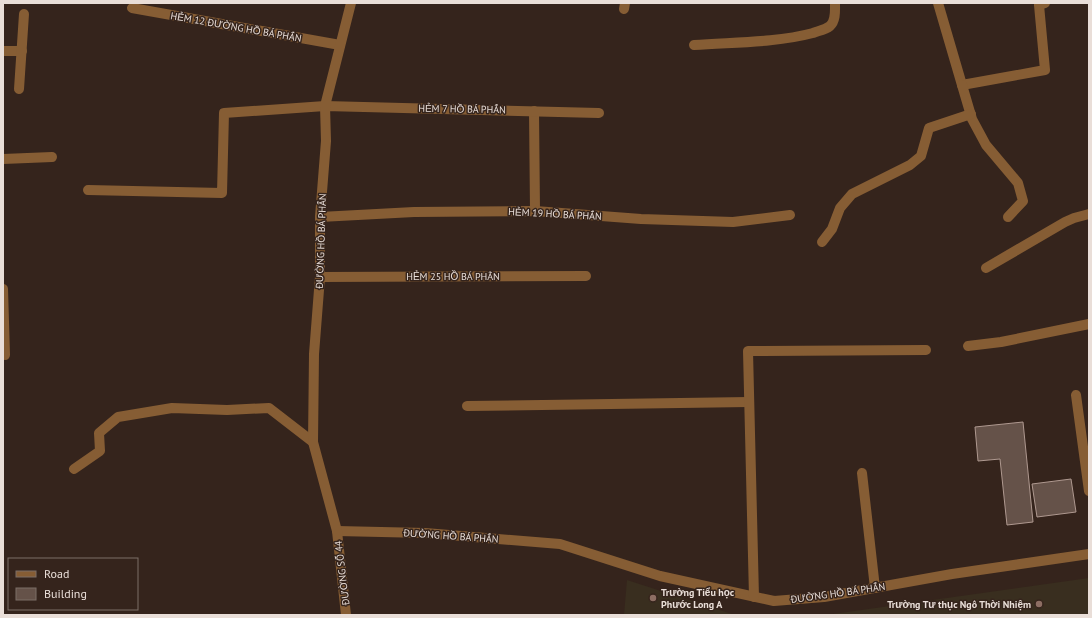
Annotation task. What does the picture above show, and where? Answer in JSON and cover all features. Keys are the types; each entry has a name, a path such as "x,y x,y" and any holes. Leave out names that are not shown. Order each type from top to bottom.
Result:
{"street":[{"name":"ĐƯỜNG HỒ BÁ PHẤN","path":"351,3 325,106 326,141 320,217 320,277 314,354 313,442 337,531 425,533 560,544 660,576 774,601 824,597 959,573 1089,554"},
{"path":"694,45 770,40 801,36 830,26 833,22 835,3"},
{"path":"938,3 972,119 986,145 1018,183 1023,201 1008,217"},
{"path":"962,85 1045,70 1039,5 1045,3"},
{"name":"HẺM 12 ĐƯỜNG HỒ BÁ PHẤN","path":"132,8 340,45"},
{"path":"19,89 24,14"},
{"path":"3,50 22,51"},
{"name":"HẺM 7 HỒ BÁ PHẤN","path":"88,190 222,194 224,113 325,106 599,113"},
{"path":"534,111 535,211"},
{"path":"822,242 832,229 840,208 852,194 910,165 922,156 929,128 971,114"},
{"path":"3,159 52,157"},
{"name":"HẺM 19 HỒ BÁ PHẤN","path":"320,217 414,212 535,211 641,219 733,222 790,215"},
{"path":"986,268 1065,222 1089,214"},
{"name":"HẺM 25 HỒ BÁ PHẤN","path":"320,277 586,276"},
{"path":"3,289 5,355"},
{"path":"968,346 1001,342 1089,324"},
{"path":"754,597 748,351 926,350"},
{"path":"1076,395 1089,491"},
{"path":"467,406 749,402"},
{"path":"74,468 100,451 99,433 118,417 172,408 228,410 269,408 313,442"},
{"path":"862,473 875,588"},
{"name":"ĐƯỜNG SỐ 44","path":"337,531 346,615"}],"shaded area":[{"name":"Trường Tư thục Ngô Thời Nhiệm","path":"1089,578 1089,615 812,615 833,614"},
{"name":"Trường Tiểu học Phước Long A","path":"627,580 735,615 624,615"}],"building":[{"path":"1023,422 1033,522 1007,525 1000,459 978,461 975,427"},
{"path":"1071,479 1076,512 1037,517 1032,484"}],"place":[{"name":"Trường Tiểu học Phước Long A","path":"653,598"},
{"name":"Trường Tư thục Ngô Thời Nhiệm","path":"1039,604"}]}
